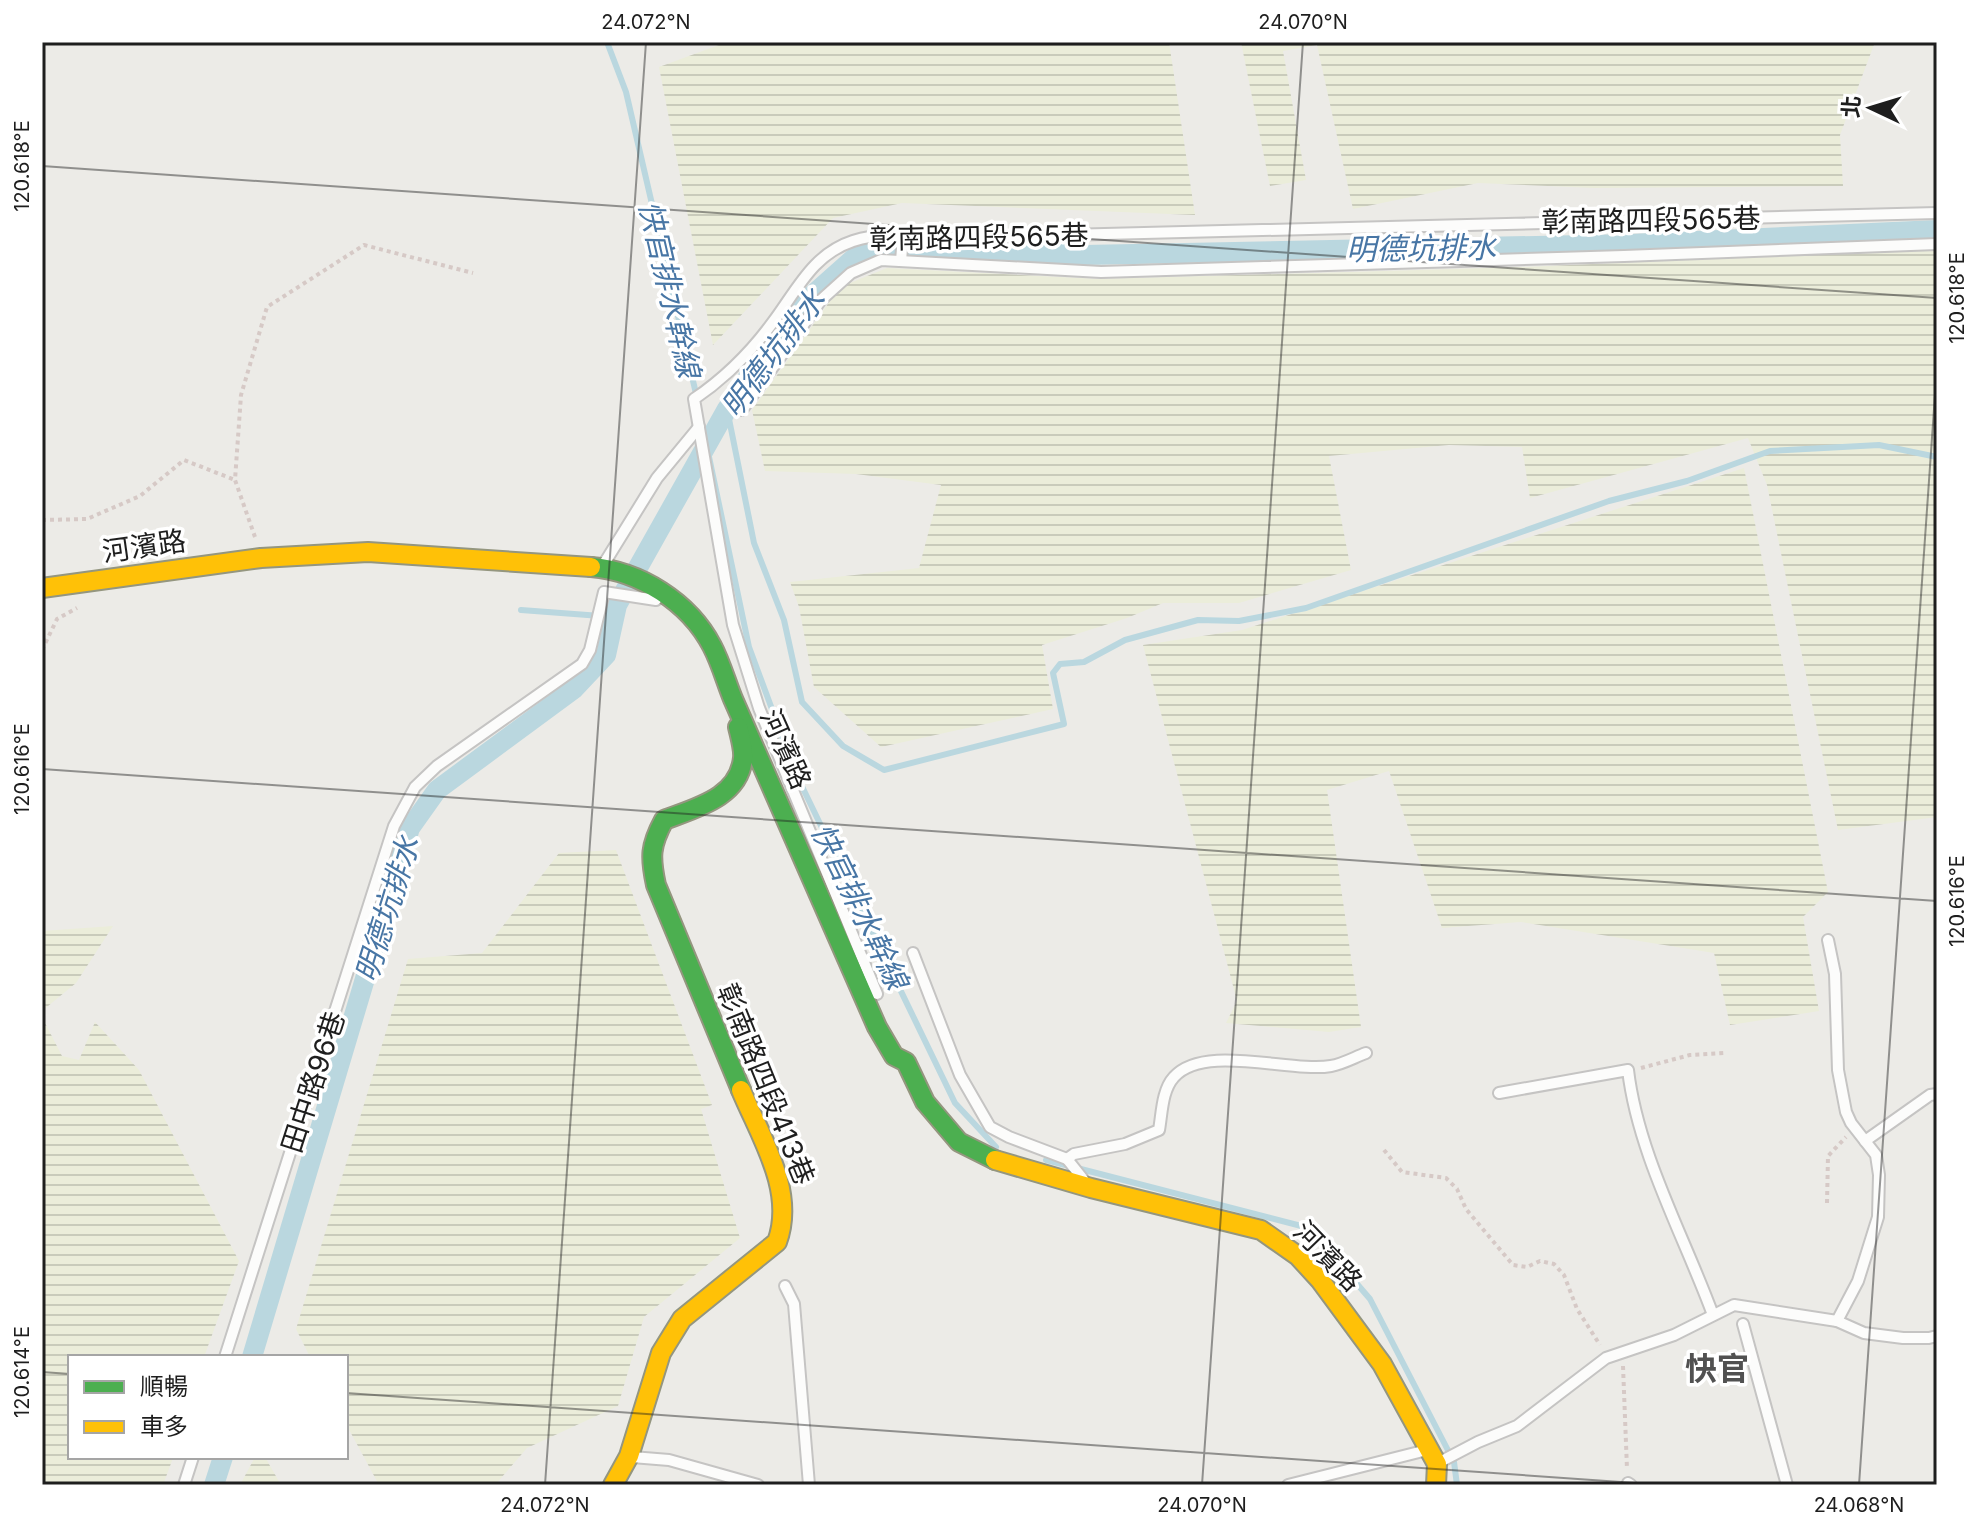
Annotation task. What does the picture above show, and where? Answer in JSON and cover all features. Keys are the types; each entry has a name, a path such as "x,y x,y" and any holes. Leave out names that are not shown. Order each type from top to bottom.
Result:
{"street":[{"name":"河濱路","path":"42,588 261,558 368,552 601,568 639,579 680,603 712,645 877,1027 894,1056 906,1062 925,1102 959,1142 986,1157 1091,1188 1261,1230 1298,1256 1320,1280 1382,1364 1433,1457"},
{"name":"彰南路四段413巷","path":"613,1485 629,1456 661,1353 682,1319 777,1242 784,1225 785,1202 775,1173 656,885 651,861 653,840 664,820 704,805 733,787 743,758 733,699"},
{"path":"1433,1457 1436,1485"}],"lane":[{"name":"彰南路四段565巷","path":"882,1005 759,708 741,653 733,625 694,399 723,379 772,324 806,275 829,252 854,241 881,235 951,238 1937,213"},
{"path":"901,261 903,236"},
{"path":"742,410 821,300 851,273 881,260 1101,272 1937,244"},
{"path":"601,568 657,478 699,427"},
{"name":"田中路96巷","path":"226,1355 394,826 415,787 437,766 582,664 590,650 604,592 680,603"},
{"path":"1828,940 1835,974 1838,1070 1846,1112 1876,1155 1879,1175 1878,1217 1858,1281 1837,1321"},
{"path":"913,953 960,1075 990,1127 1067,1159 1091,1188"},
{"path":"894,1034 906,1062"},
{"path":"1067,1159 1074,1154 1125,1144 1159,1130 1167,1087 1175,1075 1192,1065 1214,1061 1331,1066 1366,1053"},
{"path":"1499,1093 1628,1070 1632,1099 1651,1161 1713,1315"},
{"path":"1865,1141 1930,1095 1937,1094"},
{"path":"785,1286 794,1304 809,1485"},
{"path":"1288,1485 1433,1457 1478,1442 1517,1426 1606,1358 1674,1335 1734,1305 1837,1321 1864,1333 1903,1338 1937,1336"},
{"path":"1743,1324 1787,1485"},
{"path":"629,1456 669,1460 758,1485"},
{"path":"184,1485 192,1459"}],"path":[{"path":"261,558 235,480 241,395 267,307 364,245 473,273"},
{"path":"42,520 87,519 140,496 184,460 235,480"},
{"path":"42,650 57,619 80,606"},
{"path":"1628,1070 1690,1055 1725,1053"},
{"path":"1827,1203 1828,1156 1836,1145 1856,1130"},
{"path":"1384,1150 1402,1172 1446,1178 1457,1189 1466,1209 1513,1265 1527,1267 1540,1261 1554,1264 1564,1275 1577,1309 1606,1358"},
{"path":"1622,1352 1630,1484"}],"green space":[{"path":"727,42 1169,42 1195,215 902,203 833,218 713,345 659,67"},
{"path":"1241,42 1875,42 1840,135 1843,186 1594,188 1478,183 1353,209 1317,45 1283,51 1306,180 1270,186"},
{"path":"1937,249 1937,817 1838,830 1767,485 1748,438 1530,498 1522,447 1449,445 1329,456 1351,570 1239,603 1163,603 1042,645 1053,709 881,747 814,687 799,607 790,582 919,568 941,485 856,474 765,471 752,410 840,287 887,268 1099,279 1522,267"},
{"path":"1744,468 1828,892 1803,917 1819,1011 1730,1025 1714,953 1521,922 1442,928 1389,771 1327,790 1361,1027 1329,1032 1226,1023 1237,1001 1143,645 1242,630"},
{"path":"616,850 712,1105 701,1109 740,1238 644,1317 618,1406 527,1448 495,1485 379,1485 348,1428 348,1355 309,1355 296,1329 408,959 482,953 559,853"},
{"path":"113,926 76,983 42,1011 42,931"},
{"path":"42,1017 62,1056 79,1060 95,1022 139,1070 239,1261 205,1355 68,1355 68,1459 173,1459 163,1485 42,1485"},
{"path":"254,1459 266,1459 281,1485 240,1485"}],"waterway":[{"name":"快官排水幹線","path":"607,42 626,92 697,398"},
{"name":"明德坑排水","path":"253,1355 410,828 437,790 574,689 606,655 617,605 727,409 808,299 862,251 874,246 893,245 1084,255 1630,244 1937,230"},
{"path":"727,409 754,543 784,620 802,702 843,746 884,770 1064,724 1053,673 1060,664 1084,662 1125,640 1198,620 1239,621 1306,608 1609,501 1687,481 1770,451 1879,445 1937,457"},
{"name":"快官排水幹線","path":"708,452 749,647 796,774 955,1103 996,1147"},
{"path":"521,610 614,617"},
{"name":"快官排水幹線","path":"1046,1160 1309,1228 1370,1299 1454,1462 1457,1485"},
{"name":"明德坑排水","path":"214,1485 222,1459"}],"traffic: fast":[{"path":"591,567 645,582 677,603 702,630 715,652 877,1027 894,1056 906,1062 925,1102 959,1142 995,1160"},
{"path":"738,727 743,758 740,772 733,783 714,800 664,820 656,837 652,859 656,885 741,1090"}],"traffic: slow":[{"path":"42,588 261,558 368,552 591,567"},
{"path":"613,1485 629,1456 661,1353 682,1319 777,1242 782,1223 779,1184 766,1145 741,1090"},
{"path":"995,1160 1091,1188 1261,1230 1298,1256 1320,1280 1382,1364 1437,1464 1436,1485"}],"district":[{"name":"快官","path":"1717,1368"}]}
